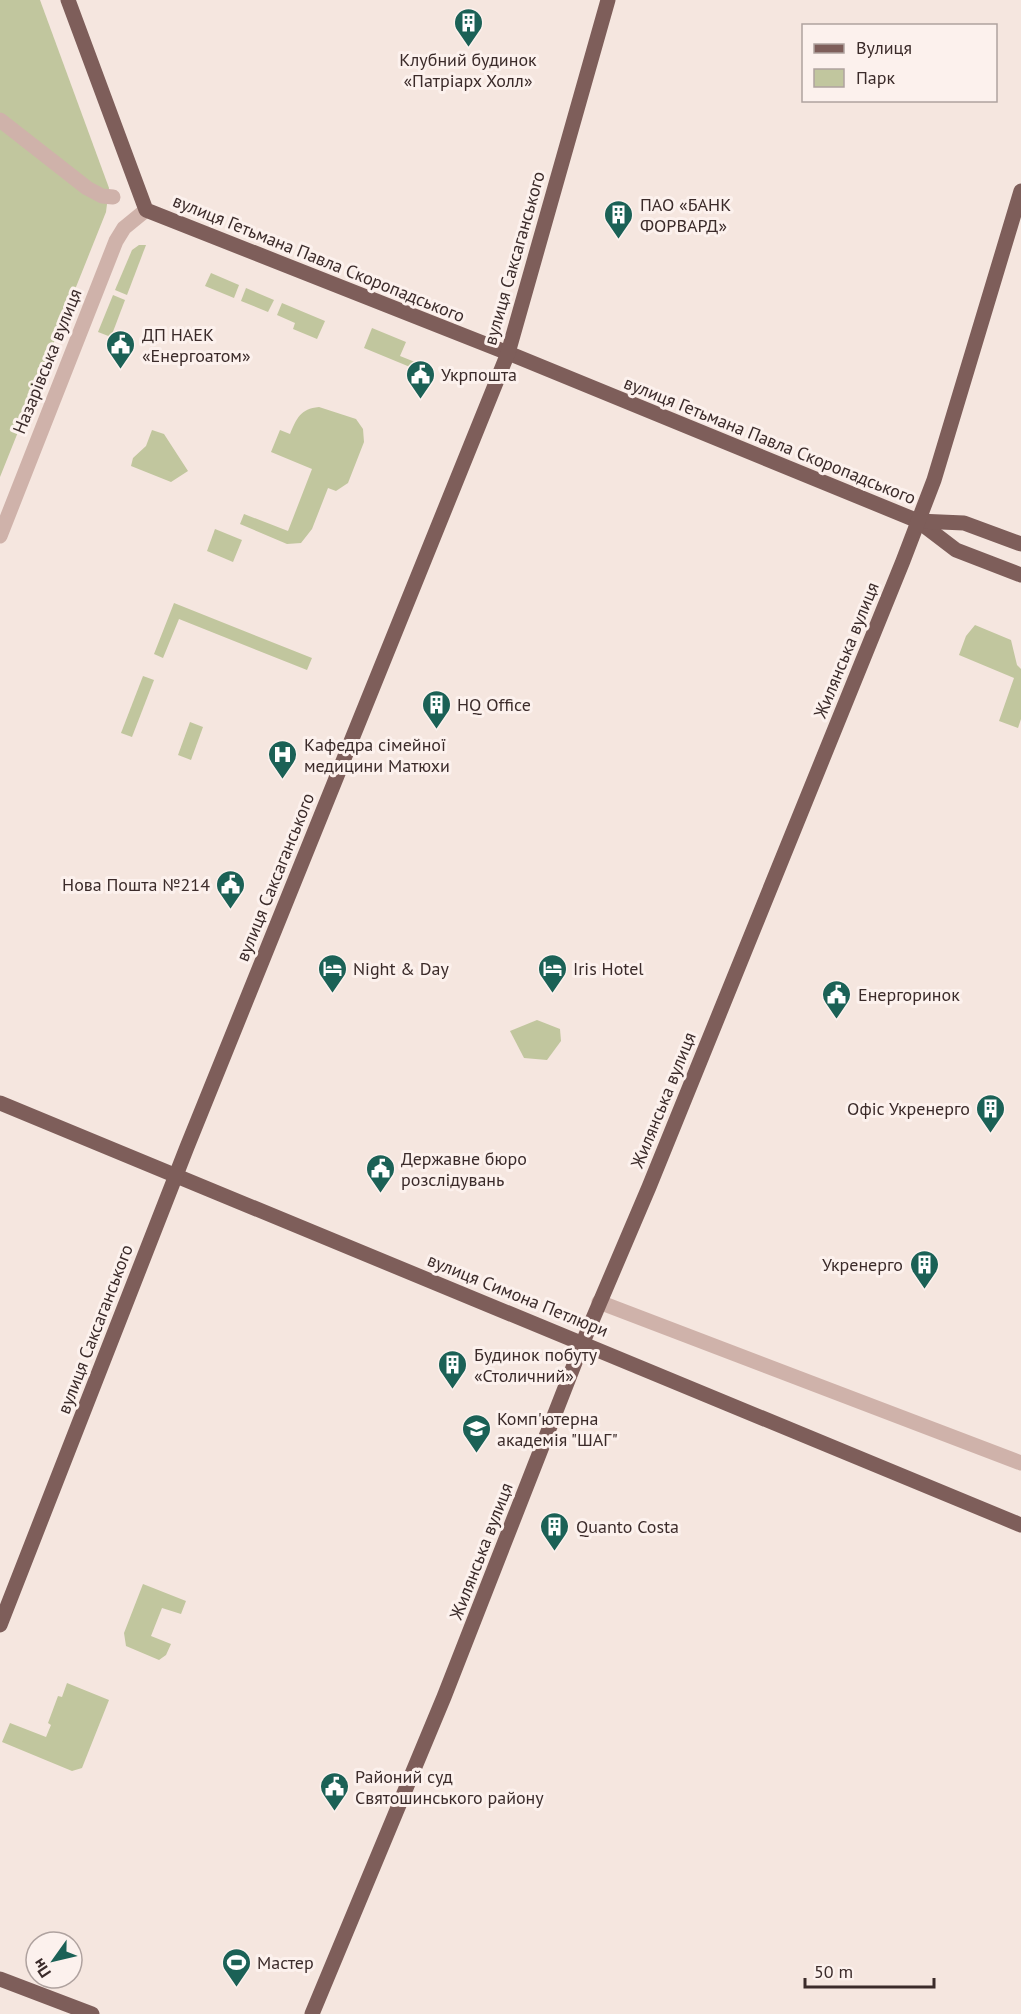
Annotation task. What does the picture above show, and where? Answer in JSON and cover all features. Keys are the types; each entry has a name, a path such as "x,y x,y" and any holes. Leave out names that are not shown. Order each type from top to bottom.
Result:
{"main road":[{"name":"вулиця Гетьмана Павла Скоропадського","path":"68,0 146,210 508,353 918,521 956,550 1021,574"},
{"name":"вулиця Саксаганського","path":"0,1625 176,1174 508,353 609,0"},
{"name":"Жилянська вулиця","path":"312,2014 444,1697 599,1302 649,1187 918,521 937,470 1021,191"},
{"name":"вулиця Гетьмана Павла Скоропадського","path":"918,521 964,522 1021,544"},
{"name":"вулиця Симона Петлюри","path":"0,1103 583,1342 1021,1525"},
{"path":"1,1980 92,2014"}],"street":[{"path":"0,120 87,188 102,196 113,197"},
{"name":"Назарівська вулиця","path":"0,536 116,241 124,228 146,210"},
{"name":"вулиця Симона Петлюри","path":"599,1302 1021,1463"}],"green space":[{"path":"0,0 40,0 109,188 106,212 0,477"},
{"path":"139,245 146,245 127,295 115,290 132,250"},
{"path":"211,273 239,285 234,298 205,286"},
{"path":"246,288 274,300 268,312 241,301"},
{"path":"113,295 125,300 111,337 98,332"},
{"path":"282,303 325,321 317,339 293,329 295,323 277,315"},
{"path":"372,328 406,342 400,356 430,368 427,374 364,348"},
{"path":"319,407 356,419 363,429 364,442 348,483 336,491 328,488 312,529 301,543 287,544 240,524 244,514 288,531 312,469 271,452 280,430 290,434 303,412"},
{"path":"152,430 164,434 188,471 171,482 131,466 133,458 146,446"},
{"path":"215,529 242,540 233,562 207,551"},
{"path":"174,603 312,658 307,670 179,619 163,658 154,654"},
{"path":"975,625 1011,640 1017,665 1021,669 1021,719 1018,728 999,721 1014,678 959,655 966,636"},
{"path":"143,676 154,680 132,737 121,733"},
{"path":"190,722 203,727 191,760 178,755"},
{"path":"537,1020 560,1029 561,1041 547,1060 524,1058 510,1031"},
{"path":"143,1584 186,1601 181,1614 162,1608 151,1636 171,1644 166,1655 159,1660 126,1646 124,1633"},
{"path":"67,1683 109,1700 82,1768 72,1771 2,1742 10,1723 46,1737 51,1725 48,1723 58,1696 62,1697"}],"place":[{"name":"Клубний будинок «Патріарх Холл»","path":"468,48"},
{"name":"ПАО «БАНК ФОРВАРД»","path":"619,240"},
{"name":"ДП НАЕК «Енергоатом»","path":"121,370"},
{"name":"Укрпошта","path":"420,400"},
{"name":"HQ Office","path":"436,730"},
{"name":"Кафедра сімейної медицини Матюхи","path":"283,780"},
{"name":"Нова Пошта №214","path":"231,910"},
{"name":"Night & Day","path":"332,994"},
{"name":"Iris Hotel","path":"552,994"},
{"name":"Енергоринок","path":"837,1020"},
{"name":"Офіс Укренерго","path":"991,1134"},
{"name":"Державне бюро розслідувань","path":"380,1194"},
{"name":"Укренерго","path":"924,1290"},
{"name":"Будинок побуту «Столичний»","path":"453,1390"},
{"name":"Комп'ютерна академія \"ШАГ\"","path":"476,1454"},
{"name":"Quanto Costa","path":"555,1552"},
{"name":"Районий суд Святошинського району","path":"334,1812"},
{"name":"Мастер","path":"236,1988"}]}
